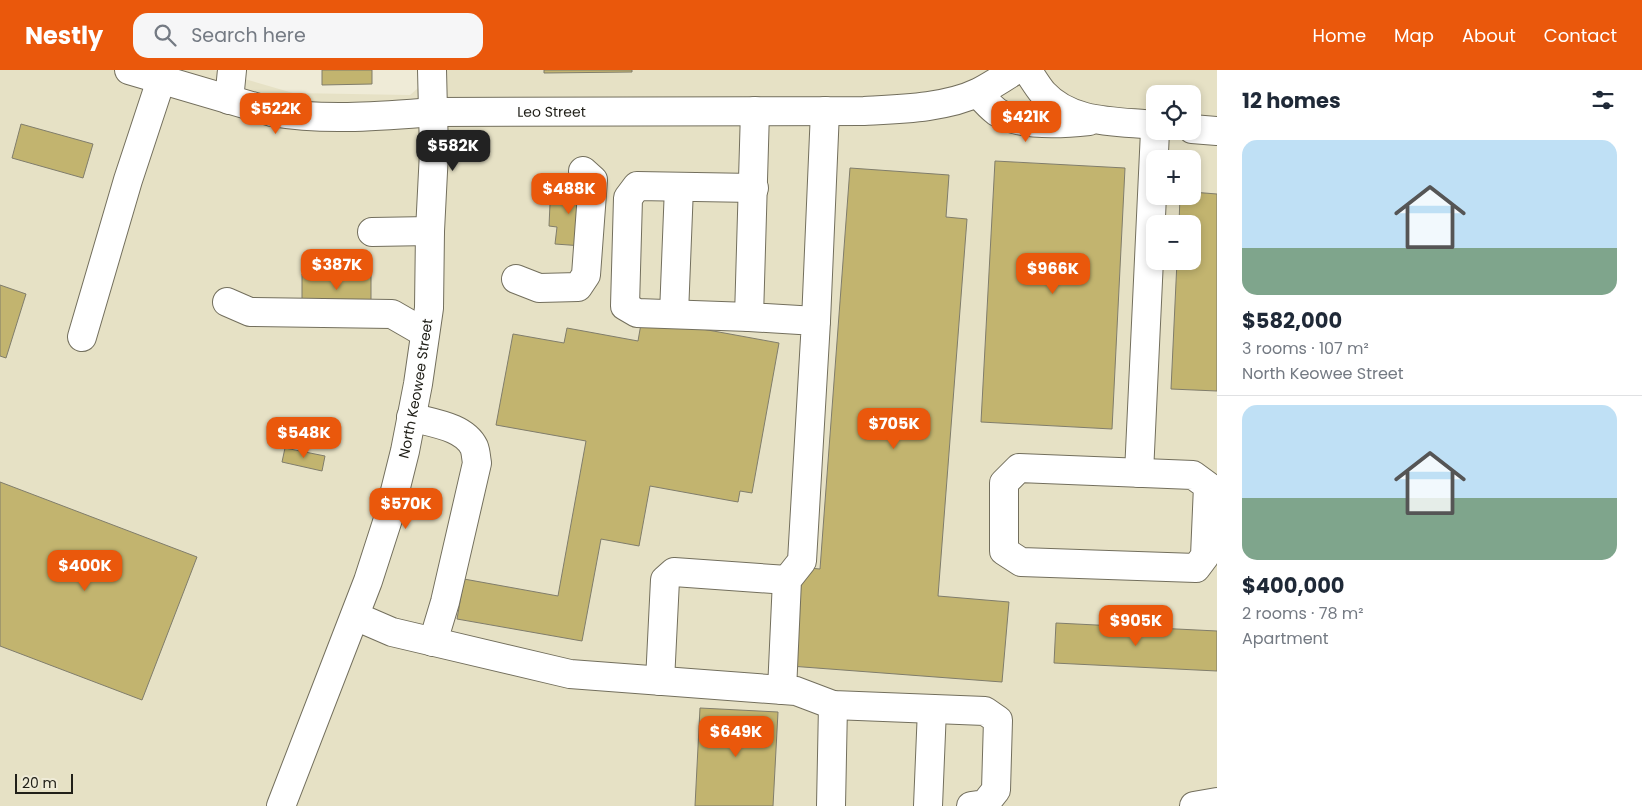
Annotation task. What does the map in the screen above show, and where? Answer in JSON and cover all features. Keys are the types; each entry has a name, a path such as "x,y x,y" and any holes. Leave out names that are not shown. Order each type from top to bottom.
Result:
{"street":[{"name":"Leo Street","path":"129,70 272,112 296,116 368,117 434,112 864,111 948,102 978,93 1016,70"},
{"path":"229,100 232,70"},
{"name":"North Keowee Street","path":"281,806 368,581 388,519 411,418 429,308 434,152 432,70"},
{"path":"1027,70 1042,92 1056,104 1074,114 1100,120 1146,124"},
{"path":"82,337 128,180 161,80"},
{"path":"978,93 987,104 999,113 1025,122 1060,124 1100,120"},
{"path":"749,317 755,111"},
{"path":"782,690 787,580 802,561 816,321 825,111"},
{"path":"1201,130 1217,131"},
{"path":"1139,473 1156,140"},
{"path":"516,271 539,288 578,287 586,275 593,180 583,171"},
{"path":"754,188 637,186 628,198 625,306 637,313 816,321"},
{"path":"674,314 679,187"},
{"path":"372,232 430,231"},
{"path":"227,302 250,312 392,314 426,333"},
{"path":"411,418 448,427 462,434 474,447 477,463 445,602 433,642"},
{"path":"1019,468 1139,473 1193,475 1208,486 1205,556 1196,568 1021,562 1004,551 1004,483 1019,468"},
{"path":"660,681 665,580 674,572 787,580"},
{"path":"355,616 392,632 570,674 796,691 833,705 985,711 998,720 996,790 985,804 971,806"},
{"path":"831,806 833,705"},
{"path":"928,806 932,709"},
{"path":"1194,806 1217,802"}],"shaded area":[{"path":"0,70 213,70 293,93 410,95 439,70 1217,70 1217,806 0,806"}],"building":[{"path":"322,70 372,70 372,84 322,85"},
{"path":"544,70 632,70 632,72 544,73"},
{"path":"21,124 93,144 83,178 12,158"},
{"path":"995,161 1125,168 1112,429 981,422"},
{"path":"850,168 949,175 946,217 967,219 938,596 1009,602 1002,682 790,666 798,567 820,569"},
{"path":"559,184 587,186 583,246 555,244 557,227 549,226 550,204 557,204"},
{"path":"1201,193 1217,194 1217,391 1171,389 1177,270 1201,270 1201,215 1179,215 1180,205 1201,205"},
{"path":"371,273 371,309 302,309 302,274"},
{"path":"0,285 26,294 6,358 0,356"},
{"path":"642,318 779,343 752,493 740,491 738,502 650,486 639,546 601,539 582,641 457,619 464,579 558,596 586,441 496,425 513,334 564,343 567,328 638,341"},
{"path":"285,448 325,456 322,471 282,462"},
{"path":"0,482 197,557 142,700 0,646"},
{"path":"1056,623 1217,631 1217,671 1054,663"},
{"path":"700,708 778,712 773,806 695,806"}]}
